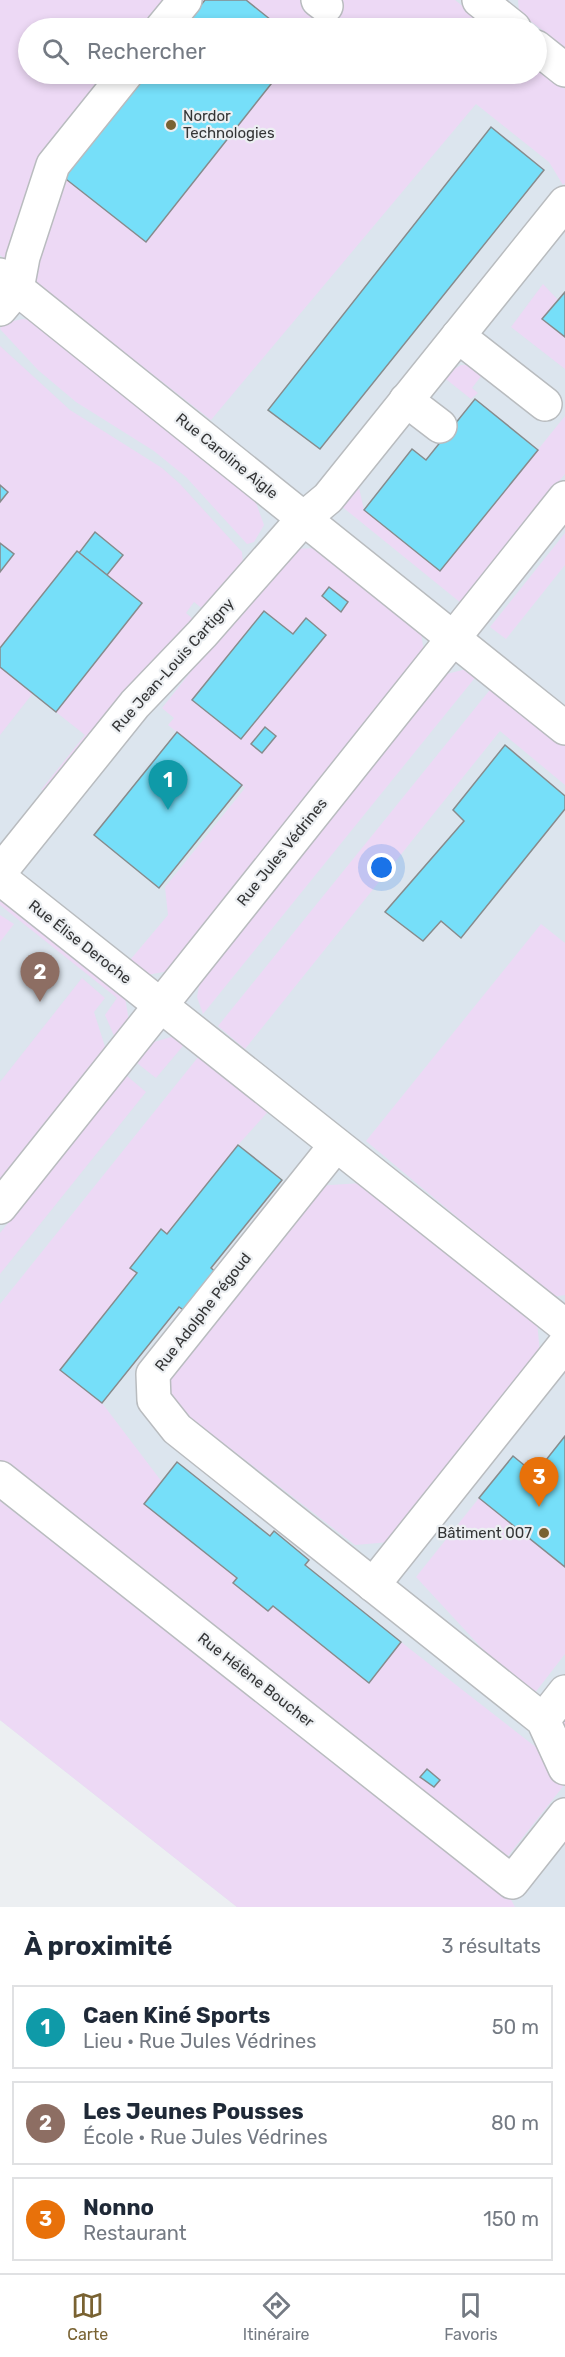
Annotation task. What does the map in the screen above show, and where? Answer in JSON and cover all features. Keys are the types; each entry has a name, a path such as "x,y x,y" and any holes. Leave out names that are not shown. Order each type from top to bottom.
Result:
{"street":[{"path":"170,18 185,0"},
{"path":"487,2 504,18"},
{"path":"547,55 565,70"},
{"path":"6,291 23,257 53,165 118,84"},
{"name":"Rue Jean-Louis Cartigny","path":"0,872 135,704 202,634 304,518 328,498 565,203"},
{"name":"Rue Caroline Aigle","path":"6,291 304,518 565,728"},
{"path":"458,336 545,404"},
{"path":"406,400 440,426"},
{"name":"Rue Jules Védrines","path":"0,1207 565,498"},
{"name":"Rue Élise Deroche","path":"0,878 160,1005"},
{"path":"160,1005 565,1326"},
{"name":"Rue Adolphe Pégoud","path":"336,1145 153,1374 154,1400 177,1429 543,1720 565,1768"},
{"path":"373,1585 565,1344"},
{"name":"Rue Hélène Boucher","path":"0,1478 512,1882 565,1815"},
{"path":"543,1720 565,1692"}],"shaded area":[{"path":"0,0 565,0 565,1907 237,1907 0,1720"},
{"path":"0,0 455,0 478,18 18,18 18,84 547,84 547,74 565,89 565,183 563,185 549,162 476,104 211,420 0,255"},
{"path":"518,0 565,0 565,48 547,34 547,18 527,18 519,12"},
{"path":"543,284 558,300 543,319 565,337 565,369 511,327"},
{"path":"23,319 31,320 255,500 264,525 254,542 247,544 186,477 154,451 76,402 38,370 0,329 3,323"},
{"path":"0,346 70,410 162,468 180,484 242,552 243,566 209,614 194,602 186,613 200,625 49,791 41,790 85,735 56,712 142,603 107,575 123,554 95,532 0,648 0,572 14,554 0,543 0,502 8,492 0,485"},
{"path":"461,365 471,365 485,371 472,388 478,393 471,399 442,376"},
{"path":"565,416 565,474 461,603 340,505 358,483 364,510 440,571"},
{"path":"565,533 565,565 506,639 490,627"},
{"path":"320,548 420,626 424,652 169,971 136,977 125,966 168,915 165,887 245,788 168,725 174,718 162,708 288,549"},
{"path":"0,667 33,693 0,735"},
{"path":"470,668 478,674 203,1014 197,997 201,975 443,675"},
{"path":"493,686 565,744 565,785 500,731 245,1049 218,1026"},
{"path":"13,900 124,991 129,1021 115,1038 105,1015 117,998 0,905 0,902"},
{"path":"0,915 14,924 0,942"},
{"path":"541,924 565,943 565,1295 553,1297 366,1141"},
{"path":"82,978 105,998 94,1012 106,1050 0,1183 0,1082"},
{"path":"181,1034 188,1040 156,1078 137,1063 154,1042"},
{"path":"203,1051 273,1106 238,1145 60,1370 102,1403 162,1482 145,1504 369,1683 401,1642 537,1748 565,1713 565,1784 504,1861 0,1472 0,1304"},
{"path":"127,1076 146,1092 0,1274 0,1233"},
{"path":"362,1183 537,1322 540,1353 390,1542 355,1545 169,1401 169,1373 315,1186"},
{"path":"479,1498 565,1567 565,1654 534,1694 489,1656 416,1577"},
{"path":"0,1501 510,1898 515,1907 237,1907 0,1720"}],"building":[{"path":"205,0 246,0 268,18 190,18"},
{"name":"Nordor Technologies","path":"137,84 271,84 146,242 62,176"},
{"path":"491,127 544,170 320,449 268,410"},
{"path":"565,292 565,337 542,319"},
{"path":"475,399 538,450 440,571 364,510 412,449 426,460"},
{"path":"0,485 8,492 0,502"},
{"path":"95,532 123,555 107,575 79,553"},
{"path":"0,543 14,554 0,572"},
{"path":"77,551 142,603 56,712 0,667 0,648"},
{"path":"329,587 348,602 341,612 322,596"},
{"path":"264,611 293,634 306,618 326,635 241,739 192,700"},
{"path":"265,727 276,736 262,753 251,744"},
{"path":"177,732 242,785 159,888 94,835"},
{"path":"505,745 565,796 565,809 461,938 441,921 423,941 385,912 464,821 453,810"},
{"path":"238,1145 282,1180 211,1268 216,1272 185,1311 179,1307 102,1403 60,1370 137,1273 130,1268 161,1229 167,1234"},
{"name":"Bâtiment 007","path":"565,1436 565,1567 479,1498 513,1456 535,1474"},
{"path":"177,1462 270,1536 274,1531 309,1560 305,1565 401,1642 369,1683 273,1606 268,1611 233,1583 237,1578 144,1504"},
{"path":"427,1769 440,1780 434,1787 420,1777"}],"place":[{"name":"Nordor Technologies","path":"171,125"},
{"name":"Caen Kiné Sports","path":"168,810"},
{"name":"Les Jeunes Pousses","path":"40,1002"},
{"name":"Nonno","path":"539,1507"},
{"name":"Bâtiment 007","path":"544,1533"}]}
